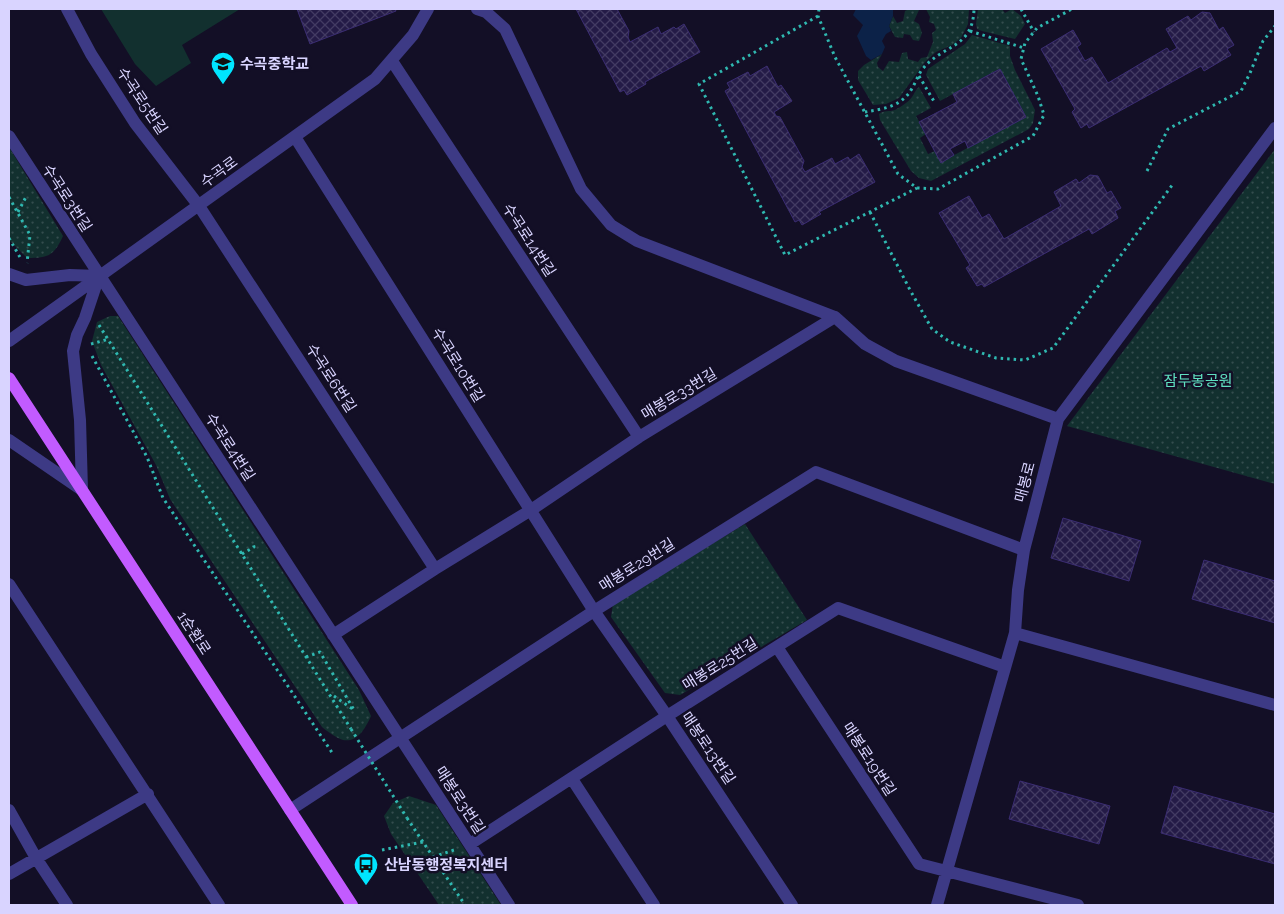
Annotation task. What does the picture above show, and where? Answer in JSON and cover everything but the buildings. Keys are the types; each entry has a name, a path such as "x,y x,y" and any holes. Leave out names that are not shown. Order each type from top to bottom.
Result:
{"main road":[{"name":"1순환로","path":"9,378 352,905"}],"street":[{"name":"수곡로5번길","path":"67,9 91,54 135,122 199,206"},
{"name":"수곡로","path":"9,341 375,79 413,35 428,9"},
{"path":"477,9 486,12 505,29 581,188 611,225 638,241 835,317 865,344 896,361 1058,419"},
{"name":"수곡로14번길","path":"392,61 639,437"},
{"name":"매봉로","path":"937,905 1015,633 1018,590 1024,550 1058,419 1275,128"},
{"name":"수곡로3번길","path":"9,136 100,276"},
{"name":"수곡로10번길","path":"295,137 594,611"},
{"name":"수곡로6번길","path":"199,206 435,568"},
{"path":"9,274 26,280 70,275 100,276 77,335 73,351 80,420 82,490"},
{"name":"수곡로4번길","path":"100,276 400,737"},
{"name":"매봉로33번길","path":"333,635 435,568 531,510 639,437 835,317"},
{"path":"9,440 82,490"},
{"name":"매봉로29번길","path":"290,810 594,611 816,472 1024,550"},
{"path":"9,584 219,905"},
{"name":"매봉로25번길","path":"470,844 838,608 1006,667"},
{"name":"매봉로13번길","path":"594,611 667,716 792,905"},
{"path":"1015,633 1275,705"},
{"name":"매봉로19번길","path":"777,647 919,864 1078,905"},
{"name":"매봉로3번길","path":"400,737 509,905"},
{"path":"572,779 654,905"},
{"path":"9,874 148,794"},
{"path":"9,810 36,858 67,905"}],"path":[{"path":"819,9 818,16 835,57 898,174 917,188"},
{"path":"865,112 884,109 901,102 933,59 945,50 956,46 970,31 974,9"},
{"path":"1021,9 1034,32"},
{"path":"818,16 698,84 786,255 917,188 938,189 1033,136 1044,114 1021,59 1025,43 1037,28 1072,9"},
{"path":"1147,170 1168,129 1241,91 1263,41 1275,26"},
{"path":"970,31 1024,48"},
{"path":"919,76 935,103"},
{"path":"870,212 932,329 950,342 996,358 1025,360 1052,348 1173,184"},
{"path":"9,197 30,235 25,265 9,238"},
{"path":"86,345 109,340 407,818 465,905"},
{"path":"91,354 147,457 163,498 333,754"},
{"path":"306,657 320,652 354,710 328,692"},
{"path":"382,850 423,842"}],"green space":[{"path":"101,9 240,9 182,45 191,63 156,86 135,64"},
{"path":"909,9 926,9 919,10 914,21 919,24 922,33 919,41 913,40 910,35 904,34 903,38 895,37 889,26 893,16 897,23 903,21 905,11"},
{"path":"926,9 969,9 968,24 961,38 952,45 936,52 925,62 899,98 886,104 873,105 858,80 858,71 882,54 877,63 878,67 883,71 889,61 899,62 902,53 907,52 908,59 918,62 921,58 927,57 933,42 932,33 936,30 934,24 929,22 930,17"},
{"path":"978,9 1002,9 1005,13 1012,9 1021,16 1025,24 1015,39 982,31 977,29 976,24"},
{"path":"972,35 1010,46 1010,56 1015,70 1035,110 1033,123 1029,129 931,181 919,178 911,171 880,120 879,114 895,110 904,104 911,99 919,87 931,108 916,116 926,134 920,138 928,154 935,151 941,162 1026,117 999,69 940,101 926,75 928,69 965,44"},
{"path":"9,147 63,236 57,248 50,255 27,258 9,240"},
{"name":"잠두봉공원","path":"1275,149 1275,484 1067,426"},
{"path":"110,316 118,316 359,690 371,716 357,737 343,740 322,727 170,499 156,465 101,365 92,341 97,322"},
{"path":"745,524 807,620 680,695 665,693 611,617 613,604"},
{"path":"409,796 436,805 501,905 439,905 391,834 384,816 393,803"}],"water":[{"path":"856,9 893,9 893,16 889,26 891,31 886,34 882,41 885,47 882,54 871,60 866,56 857,36 863,25 853,15"}],"place":[{"name":"수곡중학교","path":"223,85"},
{"name":"산남동행정복지센터","path":"366,886"}]}
